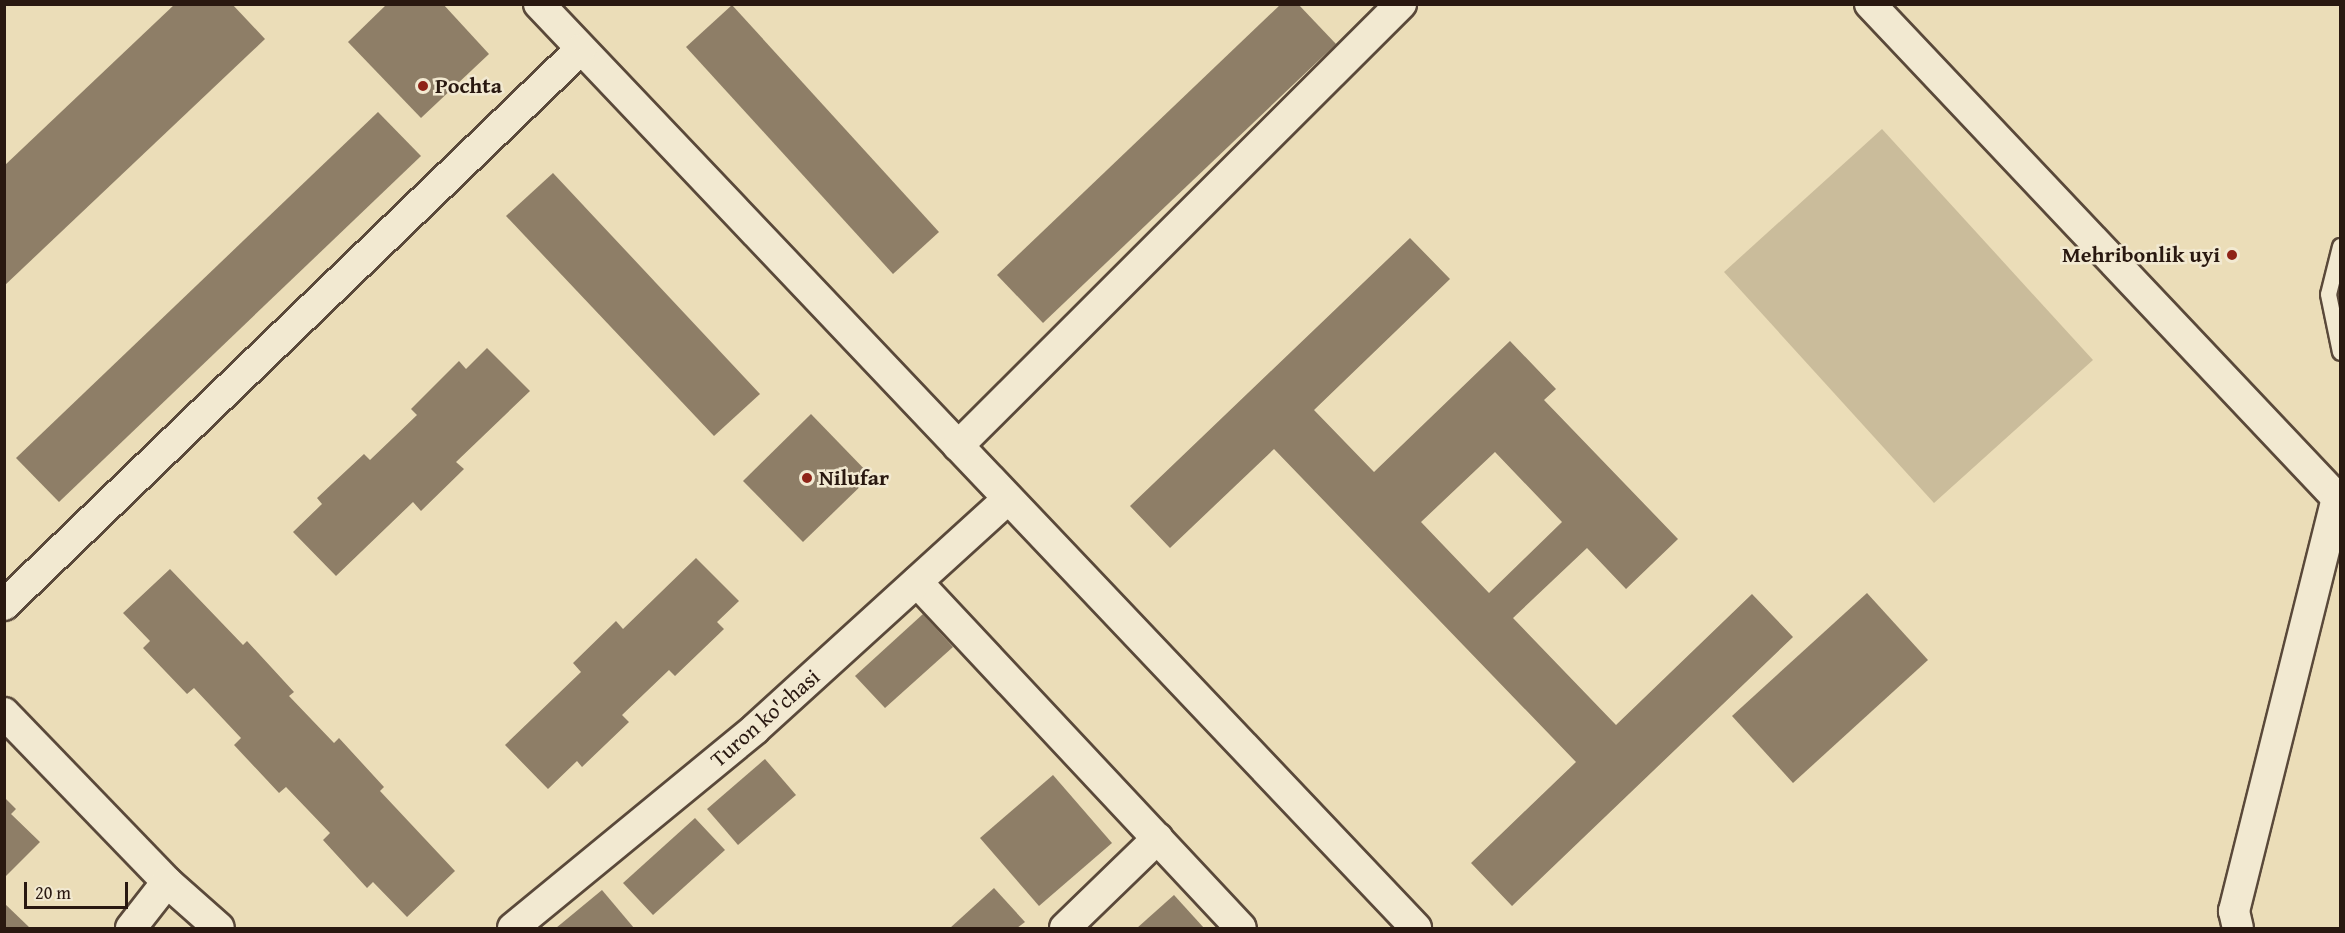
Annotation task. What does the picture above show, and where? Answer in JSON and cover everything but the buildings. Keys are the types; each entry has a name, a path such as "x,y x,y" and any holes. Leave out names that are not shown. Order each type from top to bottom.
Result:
{"street":[{"path":"539,4 1416,928"},
{"path":"958,446 1401,4"},
{"path":"1870,4 2337,498 2234,911 2238,928"},
{"path":"4,605 581,49"},
{"name":"Turon ko'chasi","path":"513,928 755,729 1008,499"},
{"path":"917,582 1241,928"},
{"path":"4,713 167,882 219,928"},
{"path":"1065,928 1158,838"},
{"path":"131,928 167,882"}],"lane":[{"path":"2340,246 2328,294 2340,352"}],"shaded area":[{"path":"1882,129 2093,360 1934,503 1724,272"}],"place":[{"name":"Pochta","path":"423,86"},
{"name":"Mehribonlik uyi","path":"2232,255"},
{"name":"Nilufar","path":"807,478"}]}
